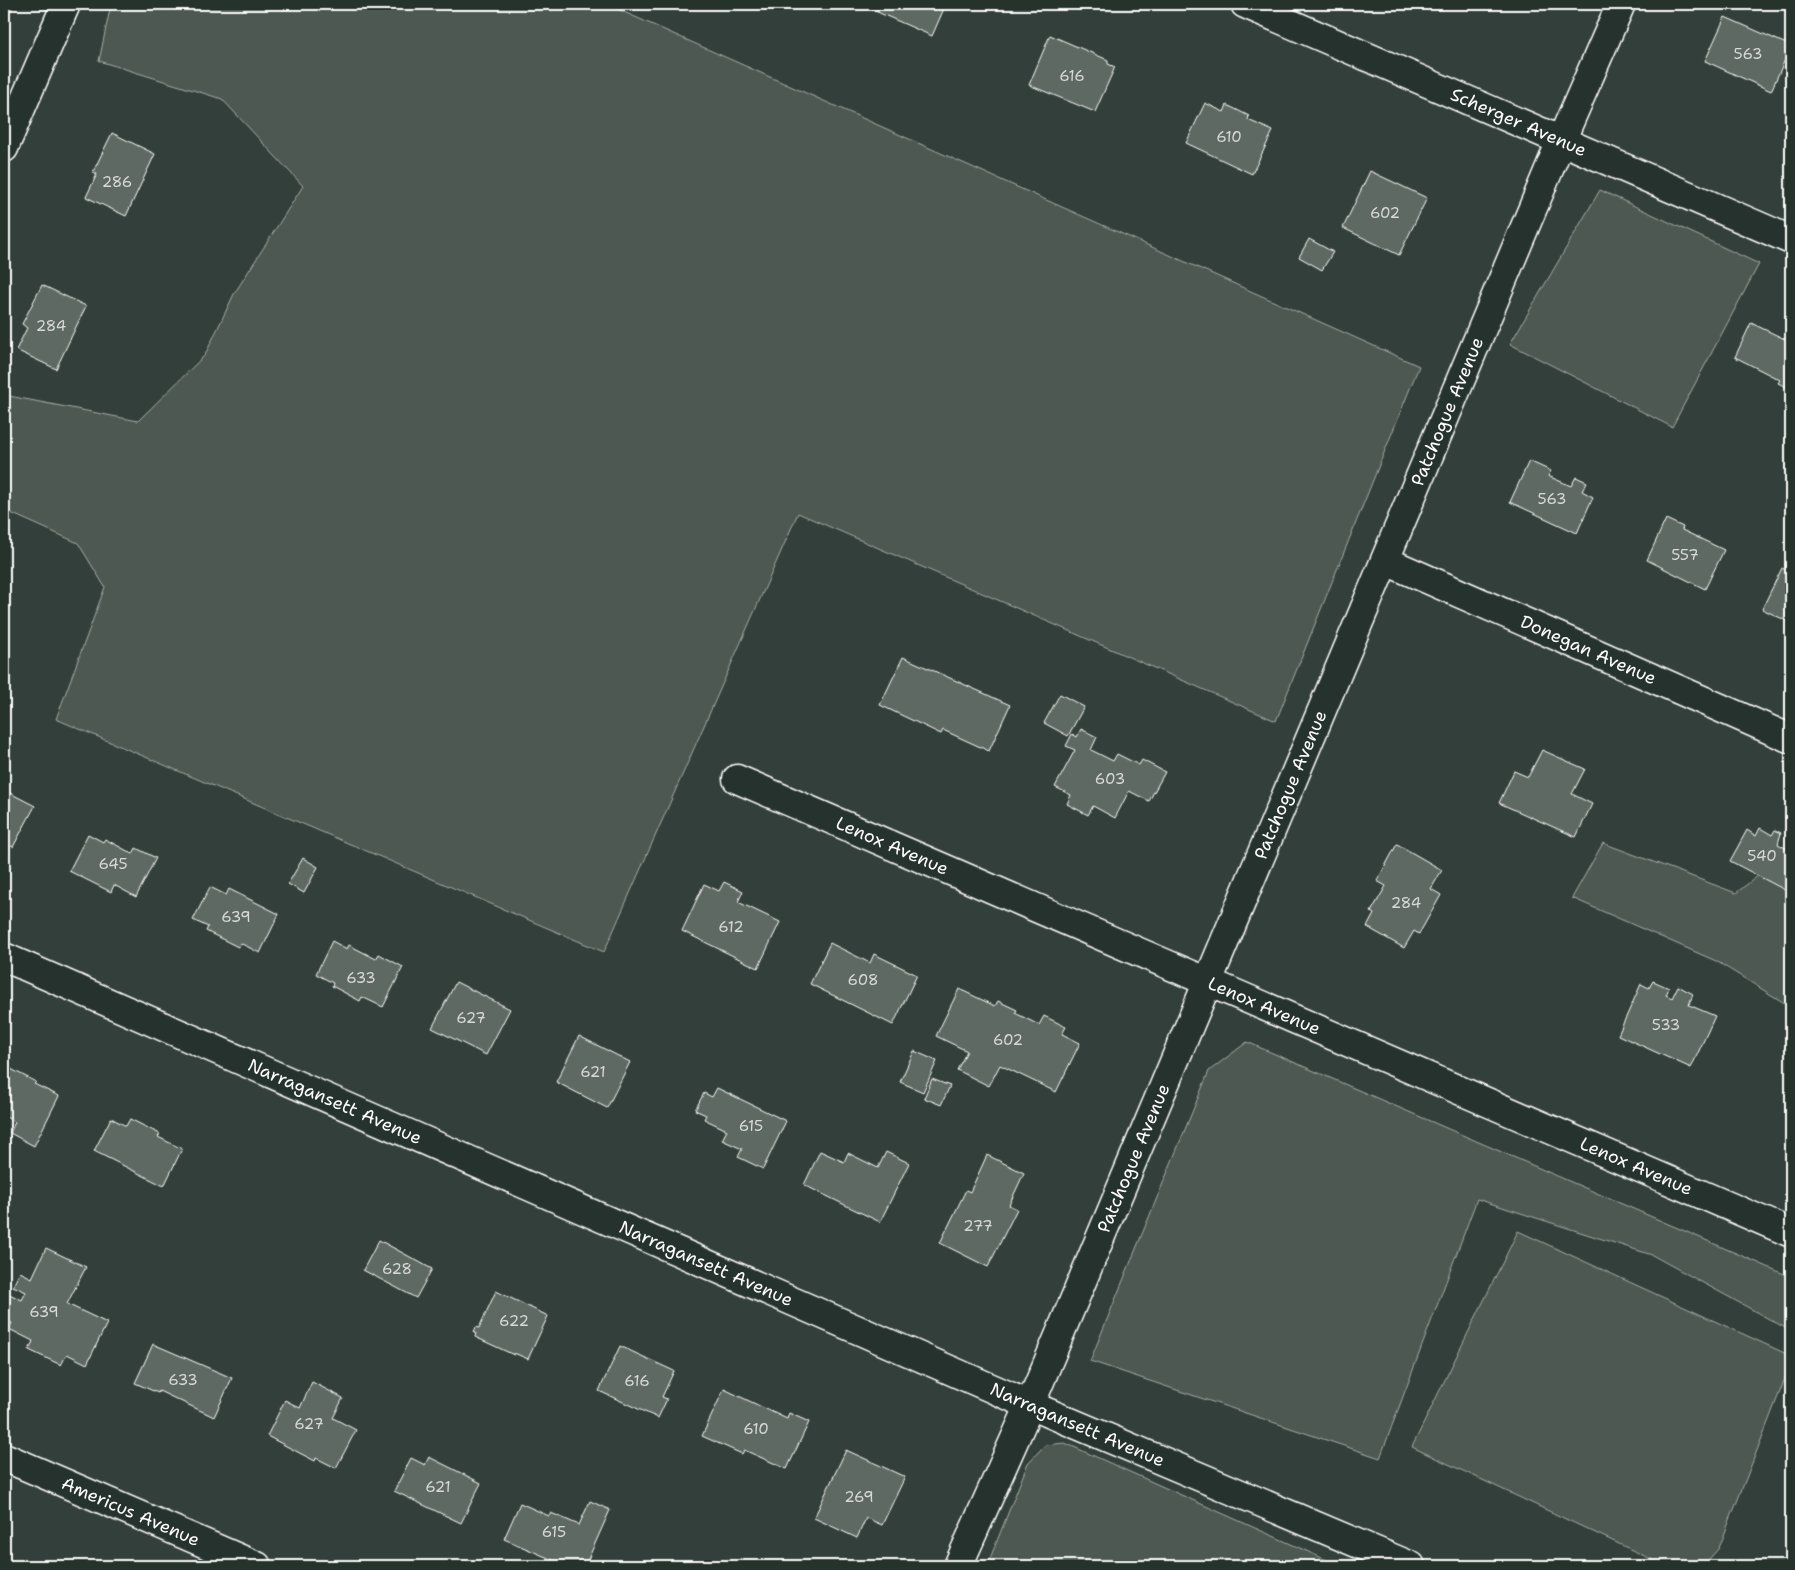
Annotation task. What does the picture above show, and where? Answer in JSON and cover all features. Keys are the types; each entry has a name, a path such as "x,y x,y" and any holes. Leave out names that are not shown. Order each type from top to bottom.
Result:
{"street":[{"path":"4,148 66,4"},
{"name":"Scherger Avenue","path":"1245,4 1791,240"},
{"name":"Patchogue Avenue","path":"958,1566 1030,1405 1209,983 1561,141 1621,4"},
{"name":"Donegan Avenue","path":"1386,561 1791,739"},
{"name":"Lenox Avenue","path":"738,779 1791,1233"},
{"name":"Narragansett Avenue","path":"4,957 1030,1405 1411,1566"},
{"name":"Americus Avenue","path":"4,1457 257,1566"}],"shaded area":[{"path":"4,4 14,4 4,26"},
{"path":"111,4 606,4 1419,366 1276,721 798,513 604,952 56,719 105,587 78,543 4,510 4,395 138,421 205,355 234,294 303,186 222,99 99,61"},
{"path":"1600,190 1759,264 1672,427 1510,344"},
{"path":"1603,843 1736,893 1791,850 1791,1007 1716,961 1572,898"},
{"path":"1247,1042 1791,1277 1791,1331 1652,1255 1477,1199 1380,1458 1090,1361 1209,1071"},
{"path":"1518,1231 1791,1356 1791,1363 1719,1548 1703,1566 1666,1566 1412,1447"},
{"path":"1065,1443 1340,1566 987,1566 1028,1463 1045,1445"}],"building":[{"path":"859,4 946,4 932,36"},
{"path":"1725,17 1791,46 1771,91 1705,61"},
{"path":"1050,35 1108,60 1108,64 1115,67 1095,112 1029,85"},
{"path":"1205,103 1224,112 1227,105 1249,116 1248,120 1273,131 1252,174 1186,143"},
{"path":"112,133 155,154 126,216 86,197 97,174 93,172"},
{"path":"1370,171 1427,198 1399,255 1343,228"},
{"path":"1309,239 1333,252 1322,270 1299,257"},
{"path":"42,285 86,306 56,369 16,350 27,328 22,324"},
{"path":"1751,323 1791,342 1791,389 1778,383 1780,380 1735,357"},
{"path":"1529,461 1551,471 1548,476 1571,486 1576,477 1587,482 1582,491 1593,497 1577,533 1510,502"},
{"path":"1666,519 1683,527 1682,530 1724,550 1705,589 1647,560"},
{"path":"1782,568 1791,573 1791,623 1762,609"},
{"path":"903,657 1010,705 989,751 943,730 941,734 880,705"},
{"path":"1060,694 1084,707 1068,736 1044,723"},
{"path":"1081,729 1097,737 1091,750 1113,761 1117,754 1139,765 1142,760 1165,772 1149,801 1129,791 1115,818 1093,806 1088,815 1067,804 1071,795 1055,787 1075,750 1066,746 1072,734 1077,737"},
{"path":"1542,750 1585,769 1572,794 1592,804 1576,837 1499,803 1514,771 1528,777"},
{"path":"4,790 35,806 13,847 4,842"},
{"path":"1760,828 1772,835 1775,830 1781,833 1778,844 1791,851 1791,878 1785,890 1730,861 1747,830 1756,836"},
{"path":"88,834 103,842 105,839 133,854 136,848 156,858 136,897 114,885 111,892 69,871"},
{"path":"1397,844 1442,870 1431,889 1441,895 1419,934 1414,931 1404,948 1367,927 1374,914 1371,912 1386,886 1377,881"},
{"path":"303,858 318,867 304,893 288,884"},
{"path":"724,882 743,891 738,902 780,922 758,968 682,931 704,884 719,891"},
{"path":"210,887 226,895 229,889 279,914 260,953 240,943 238,947 206,931 208,927 193,920"},
{"path":"332,941 347,949 349,945 376,959 379,954 403,967 383,1007 362,997 360,1001 332,986 333,983 316,974"},
{"path":"830,943 870,963 874,954 917,975 893,1025 810,984"},
{"path":"1653,981 1669,988 1666,995 1672,998 1678,986 1693,994 1689,1005 1715,1016 1691,1068 1618,1035 1641,984 1649,988"},
{"path":"456,982 510,1009 486,1055 432,1028"},
{"path":"959,989 995,1006 998,1001 1017,1010 1015,1013 1039,1025 1044,1016 1066,1027 1062,1034 1080,1043 1056,1092 1000,1065 989,1086 957,1070 967,1051 936,1036"},
{"path":"579,1036 630,1062 607,1108 556,1082"},
{"path":"914,1051 937,1061 923,1092 900,1082"},
{"path":"5,1066 36,1082 34,1084 59,1096 34,1146 10,1133 15,1122 4,1116"},
{"path":"932,1079 950,1086 941,1105 924,1098"},
{"path":"717,1088 786,1121 763,1169 738,1157 742,1149 722,1140 727,1130 704,1119 706,1115 695,1110 704,1093 712,1097"},
{"path":"111,1118 126,1126 130,1119 160,1134 158,1137 182,1149 164,1186 94,1151"},
{"path":"820,1151 844,1162 848,1153 878,1168 886,1152 909,1163 880,1222 804,1185"},
{"path":"987,1155 1024,1173 1009,1205 1017,1209 988,1267 940,1243 966,1190 970,1192"},
{"path":"379,1240 432,1269 416,1298 363,1270"},
{"path":"46,1248 86,1267 67,1304 107,1323 87,1364 67,1354 61,1365 29,1350 33,1341 9,1329 12,1323 4,1320 4,1299 7,1293 22,1300 26,1292 13,1286 20,1272 32,1278"},
{"path":"496,1291 548,1316 528,1359 514,1353 514,1355 475,1337 476,1327 479,1328"},
{"path":"153,1344 232,1378 214,1417 159,1391 158,1393 135,1383"},
{"path":"620,1346 674,1371 662,1397 667,1399 658,1418 599,1391"},
{"path":"312,1382 343,1398 333,1418 356,1430 336,1468 316,1458 315,1461 267,1436 285,1400 300,1408"},
{"path":"724,1389 787,1419 789,1413 809,1422 787,1469 744,1450 742,1454 702,1436"},
{"path":"846,1450 905,1477 882,1525 866,1518 857,1538 814,1518"},
{"path":"429,1457 481,1483 461,1523 394,1491 411,1458 425,1465"},
{"path":"590,1501 610,1510 585,1566 567,1566 504,1539 520,1503 549,1516 551,1513 579,1525"}]}
